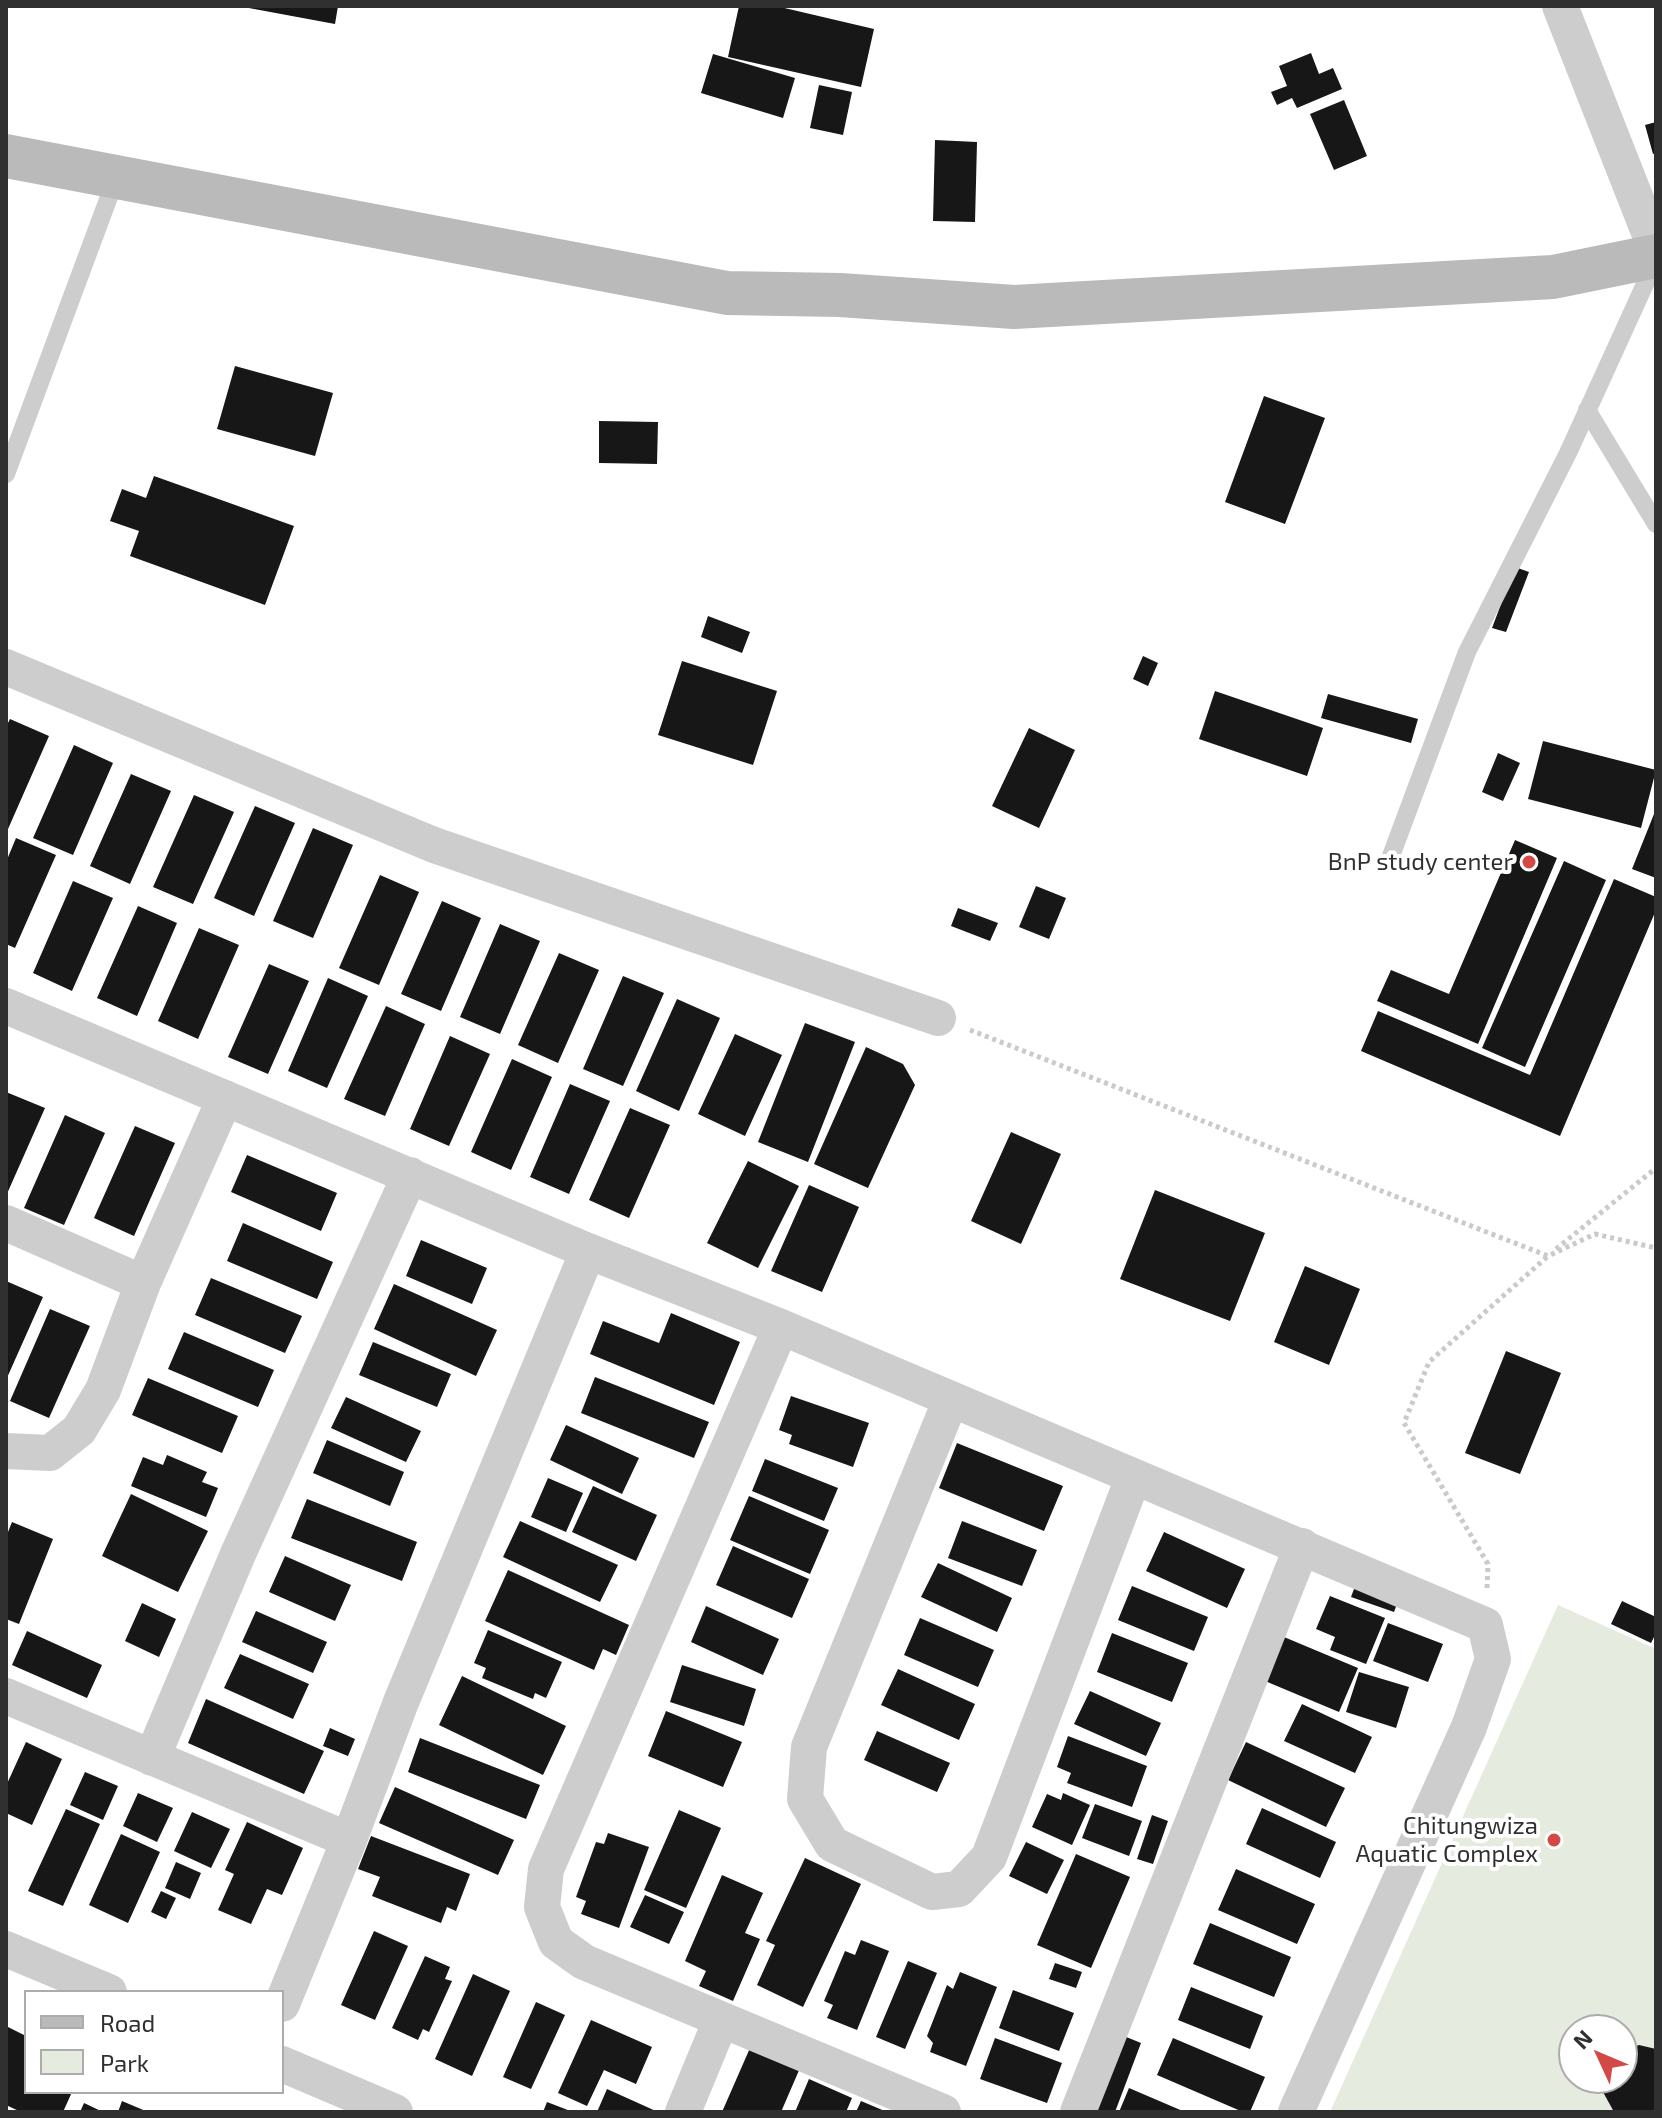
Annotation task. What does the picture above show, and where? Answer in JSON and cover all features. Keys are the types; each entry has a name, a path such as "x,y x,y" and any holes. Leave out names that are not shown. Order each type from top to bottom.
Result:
{"street":[{"path":"1560,6 1656,250"},
{"path":"6,156 727,293 840,295 1014,307 1553,277 1656,258"},
{"path":"6,667 434,845 938,1018"},
{"path":"6,1006 588,1251 781,1327 1485,1625 1493,1659 1469,1727 1296,2112"},
{"path":"6,1451 50,1453 79,1430 103,1390 143,1283 225,1098"},
{"path":"152,1758 238,1554 410,1175"},
{"path":"6,1223 143,1283"},
{"path":"284,1999 401,1702 588,1251"},
{"path":"781,1327 546,1869 542,1907 556,1942 584,1962 943,2112"},
{"path":"951,1399 809,1747 805,1799 832,1844 932,1892 959,1889 989,1857 1133,1478"},
{"path":"1078,2112 1302,1546"},
{"path":"6,1696 349,1840"},
{"path":"6,1949 104,1990"},
{"path":"683,2112 721,2020"},
{"path":"284,2065 395,2112"}],"lane":[{"path":"6,474 116,178"},
{"path":"1391,856 1467,652 1587,410 1656,258"},
{"path":"1587,410 1656,524"}],"path":[{"path":"938,1018 1548,1256 1595,1234 1656,1248"},
{"path":"1485,1625 1488,1564 1404,1423 1429,1362 1548,1256 1656,1168"}],"green space":[{"name":"Chitungwiza Aquatic Complex","path":"1558,1605 1656,1649 1656,2112 1330,2112"}],"building":[{"path":"238,6 338,6 335,24"},
{"path":"739,6 776,6 874,29 861,87 728,57"},
{"path":"1311,53 1319,74 1333,68 1342,89 1297,108 1292,98 1277,105 1271,92 1287,86 1279,66"},
{"path":"713,54 795,78 783,118 701,93"},
{"path":"819,85 852,92 843,135 810,128"},
{"path":"1344,100 1367,156 1334,170 1310,114"},
{"path":"1656,122 1656,153 1653,154 1645,125"},
{"path":"935,140 977,142 975,222 933,221"},
{"path":"235,366 333,393 315,456 217,429"},
{"path":"1264,396 1325,418 1285,524 1225,502"},
{"path":"599,421 658,422 657,464 599,463"},
{"path":"154,476 294,526 265,605 130,556 139,531 110,521 122,489 146,498"},
{"path":"1515,567 1529,572 1506,632 1492,628"},
{"path":"708,616 750,632 742,653 701,637"},
{"path":"1143,656 1158,663 1148,686 1133,679"},
{"path":"682,661 777,691 753,765 658,735"},
{"path":"1215,691 1323,728 1307,776 1199,739"},
{"path":"1328,694 1418,719 1411,743 1321,718"},
{"path":"10,719 49,736 8,829 6,727"},
{"path":"1029,728 1075,750 1039,828 992,806"},
{"path":"1543,741 1656,770 1641,828 1528,799"},
{"path":"74,745 113,763 73,855 33,838"},
{"path":"1498,753 1520,763 1503,801 1482,792"},
{"path":"131,774 171,791 130,884 90,866"},
{"path":"194,795 234,812 193,904 153,887"},
{"path":"255,806 295,823 254,916 214,898"},
{"path":"1656,809 1656,878 1632,869"},
{"path":"313,828 353,845 313,938 273,921"},
{"path":"16,838 56,855 15,948 6,944 6,862"},
{"path":"1515,840 1557,858 1478,1044 1377,1001 1391,970 1449,994"},
{"path":"1564,861 1606,880 1525,1067 1482,1048"},
{"path":"380,875 419,892 379,985 339,968"},
{"path":"1614,879 1656,897 1656,910 1560,1136 1361,1051 1378,1011 1530,1075"},
{"path":"73,881 113,898 72,991 33,973"},
{"path":"1036,886 1066,898 1049,939 1019,927"},
{"path":"442,901 481,918 441,1011 401,994"},
{"path":"138,906 177,923 137,1016 97,998"},
{"path":"958,908 998,923 990,941 951,926"},
{"path":"500,924 540,941 500,1034 460,1017"},
{"path":"199,928 239,945 198,1039 158,1021"},
{"path":"559,953 599,970 558,1063 518,1045"},
{"path":"269,964 309,981 268,1074 228,1057"},
{"path":"623,976 664,993 623,1086 583,1069"},
{"path":"328,978 368,996 327,1088 288,1071"},
{"path":"677,999 720,1018 679,1111 636,1091"},
{"path":"386,1006 425,1024 385,1116 344,1099"},
{"path":"805,1023 855,1042 808,1162 758,1142"},
{"path":"735,1034 782,1055 745,1136 698,1114"},
{"path":"450,1036 490,1054 449,1146 410,1129"},
{"path":"866,1047 903,1064 915,1085 868,1188 814,1164"},
{"path":"512,1059 552,1077 511,1170 471,1152"},
{"path":"570,1084 610,1101 569,1194 530,1177"},
{"path":"6,1092 45,1108 6,1196"},
{"path":"630,1108 670,1125 629,1218 589,1200"},
{"path":"65,1115 105,1133 64,1225 24,1208"},
{"path":"135,1126 175,1143 134,1236 94,1218"},
{"path":"1011,1132 1061,1154 1021,1244 971,1221"},
{"path":"247,1155 337,1193 321,1231 231,1192"},
{"path":"748,1161 799,1186 758,1268 707,1243"},
{"path":"809,1185 859,1207 822,1292 771,1271"},
{"path":"1155,1190 1265,1233 1230,1321 1120,1279"},
{"path":"243,1223 333,1262 317,1299 227,1261"},
{"path":"421,1240 487,1268 472,1304 406,1276"},
{"path":"1305,1266 1360,1289 1329,1365 1274,1342"},
{"path":"211,1278 302,1316 285,1353 195,1315"},
{"path":"6,1281 43,1297 6,1380"},
{"path":"394,1284 497,1330 476,1376 374,1329"},
{"path":"50,1309 90,1326 49,1418 10,1401"},
{"path":"671,1313 740,1342 714,1405 590,1354 603,1321 659,1343"},
{"path":"184,1332 274,1370 258,1407 168,1369"},
{"path":"373,1342 451,1374 437,1407 359,1375"},
{"path":"1506,1351 1561,1373 1520,1474 1465,1453"},
{"path":"595,1377 709,1422 694,1458 581,1413"},
{"path":"148,1378 238,1416 222,1453 132,1415"},
{"path":"791,1396 869,1423 853,1467 789,1444 792,1435 779,1430"},
{"path":"346,1397 421,1431 406,1462 331,1428"},
{"path":"566,1425 639,1458 622,1494 550,1460"},
{"path":"327,1440 404,1472 390,1506 313,1473"},
{"path":"957,1443 1063,1486 1044,1531 939,1488"},
{"path":"167,1455 207,1472 202,1482 218,1488 206,1517 131,1486 143,1457 163,1465"},
{"path":"765,1459 838,1488 824,1521 752,1491"},
{"path":"548,1478 583,1493 566,1532 531,1517"},
{"path":"593,1486 657,1515 636,1561 572,1532"},
{"path":"131,1494 208,1531 178,1592 102,1556"},
{"path":"749,1496 829,1530 810,1574 730,1540"},
{"path":"307,1499 417,1542 402,1581 291,1538"},
{"path":"520,1521 618,1565 600,1602 503,1557"},
{"path":"962,1521 1037,1550 1022,1586 948,1558"},
{"path":"12,1522 53,1539 19,1624 6,1619 6,1537"},
{"path":"1164,1532 1245,1569 1227,1608 1146,1571"},
{"path":"733,1546 809,1579 792,1618 716,1585"},
{"path":"285,1556 351,1585 335,1621 269,1592"},
{"path":"938,1563 1012,1598 997,1632 921,1597"},
{"path":"508,1570 629,1625 616,1655 603,1649 594,1670 485,1621"},
{"path":"1357,1581 1400,1596 1394,1612 1351,1597"},
{"path":"1132,1586 1208,1617 1194,1651 1118,1620"},
{"path":"1330,1596 1385,1618 1366,1664 1330,1650 1335,1637 1316,1629"},
{"path":"1622,1601 1656,1617 1656,1633 1651,1643 1611,1624"},
{"path":"142,1603 176,1619 159,1657 125,1641"},
{"path":"706,1606 779,1639 763,1675 691,1642"},
{"path":"256,1611 327,1642 313,1673 242,1642"},
{"path":"920,1618 994,1650 978,1687 904,1655"},
{"path":"1388,1623 1443,1644 1428,1682 1373,1661"},
{"path":"488,1630 562,1662 546,1698 535,1693 533,1699 482,1678 486,1668 474,1663"},
{"path":"27,1631 102,1665 87,1698 12,1665"},
{"path":"1112,1633 1188,1663 1172,1702 1097,1672"},
{"path":"1284,1637 1358,1668 1339,1712 1265,1681"},
{"path":"240,1654 309,1684 293,1719 224,1688"},
{"path":"682,1665 756,1689 744,1726 670,1702"},
{"path":"898,1669 975,1704 959,1740 881,1705"},
{"path":"1359,1672 1409,1687 1396,1728 1346,1712"},
{"path":"462,1676 566,1726 543,1775 439,1725"},
{"path":"1090,1691 1161,1723 1146,1756 1074,1724"},
{"path":"206,1699 324,1751 304,1794 188,1743"},
{"path":"1302,1704 1372,1737 1355,1773 1284,1741"},
{"path":"666,1711 742,1742 723,1787 648,1756"},
{"path":"330,1728 355,1739 348,1756 323,1746"},
{"path":"877,1731 950,1763 937,1792 864,1760"},
{"path":"1068,1736 1147,1766 1132,1807 1067,1783 1071,1773 1057,1767"},
{"path":"420,1738 540,1785 526,1819 408,1772"},
{"path":"26,1742 62,1759 32,1825 6,1813 6,1786"},
{"path":"1246,1742 1345,1788 1326,1827 1228,1780"},
{"path":"85,1772 118,1786 103,1820 70,1805"},
{"path":"395,1787 514,1840 498,1875 379,1823"},
{"path":"138,1793 173,1808 157,1842 123,1826"},
{"path":"1063,1793 1090,1805 1072,1845 1032,1827 1047,1794 1061,1800"},
{"path":"1095,1804 1142,1821 1129,1856 1082,1838"},
{"path":"1262,1808 1336,1842 1320,1878 1246,1844"},
{"path":"66,1809 100,1824 63,1906 28,1891"},
{"path":"679,1810 721,1828 686,1908 644,1890"},
{"path":"192,1812 230,1829 211,1868 174,1851"},
{"path":"1152,1815 1168,1821 1153,1864 1137,1859"},
{"path":"247,1822 303,1848 282,1895 267,1889 251,1924 218,1910 234,1874 225,1870"},
{"path":"608,1833 649,1847 619,1928 581,1914 586,1901 576,1897 596,1842 604,1844"},
{"path":"121,1834 160,1852 128,1923 89,1905"},
{"path":"371,1836 470,1874 456,1911 447,1907 441,1923 372,1896 380,1877 358,1869"},
{"path":"1026,1842 1064,1860 1047,1894 1009,1876"},
{"path":"1076,1854 1130,1877 1091,1968 1037,1945"},
{"path":"805,1858 861,1884 803,2007 757,1985 775,1945 766,1941"},
{"path":"176,1862 201,1873 190,1899 165,1888"},
{"path":"1236,1869 1315,1904 1297,1944 1218,1910"},
{"path":"722,1875 763,1893 745,1933 760,1939 733,2001 699,1986 706,1971 685,1961"},
{"path":"161,1891 176,1898 166,1919 151,1912"},
{"path":"645,1895 684,1912 669,1944 630,1927"},
{"path":"1210,1923 1291,1957 1274,1997 1193,1964"},
{"path":"374,1931 408,1946 375,2020 341,2005"},
{"path":"861,1940 889,1951 857,2030 827,2018 833,2005 824,2001 845,1951 855,1955"},
{"path":"425,1956 450,1967 445,1979 452,1981 429,2032 423,2029 418,2040 392,2028"},
{"path":"908,1961 937,1973 905,2049 876,2037"},
{"path":"1055,1963 1082,1972 1076,1988 1049,1979"},
{"path":"960,1972 997,1987 966,2066 930,2052 933,2043 927,2036 947,1985 953,1989"},
{"path":"473,1974 510,1991 472,2076 435,2059"},
{"path":"1191,1987 1263,2016 1250,2049 1178,2020"},
{"path":"1013,1990 1074,2013 1059,2051 999,2028"},
{"path":"536,2002 565,2015 531,2089 503,2077"},
{"path":"591,2020 652,2047 636,2084 604,2070 587,2106 558,2093"},
{"path":"6,2026 24,2035 24,2094 71,2094 63,2112 21,2112 6,2105"},
{"path":"1119,2034 1141,2043 1115,2112 1089,2112"},
{"path":"995,2038 1062,2063 1047,2103 980,2079"},
{"path":"1173,2038 1265,2077 1250,2112 1243,2112 1157,2075"},
{"path":"1638,2045 1656,2049 1656,2112 1614,2112 1604,2094 1638,2094"},
{"path":"750,2048 800,2068 781,2112 722,2112"},
{"path":"809,2079 852,2098 846,2112 795,2112"},
{"path":"1129,2088 1185,2112 1119,2112"},
{"path":"607,2089 658,2112 597,2112"},
{"path":"122,2101 148,2112 118,2112"},
{"path":"861,2101 887,2112 856,2112"},
{"path":"547,2102 573,2112 543,2112"},
{"path":"84,2103 103,2112 80,2112"}],"place":[{"name":"BnP study center","path":"1529,862"},
{"name":"Chitungwiza Aquatic Complex","path":"1554,1840"}]}
